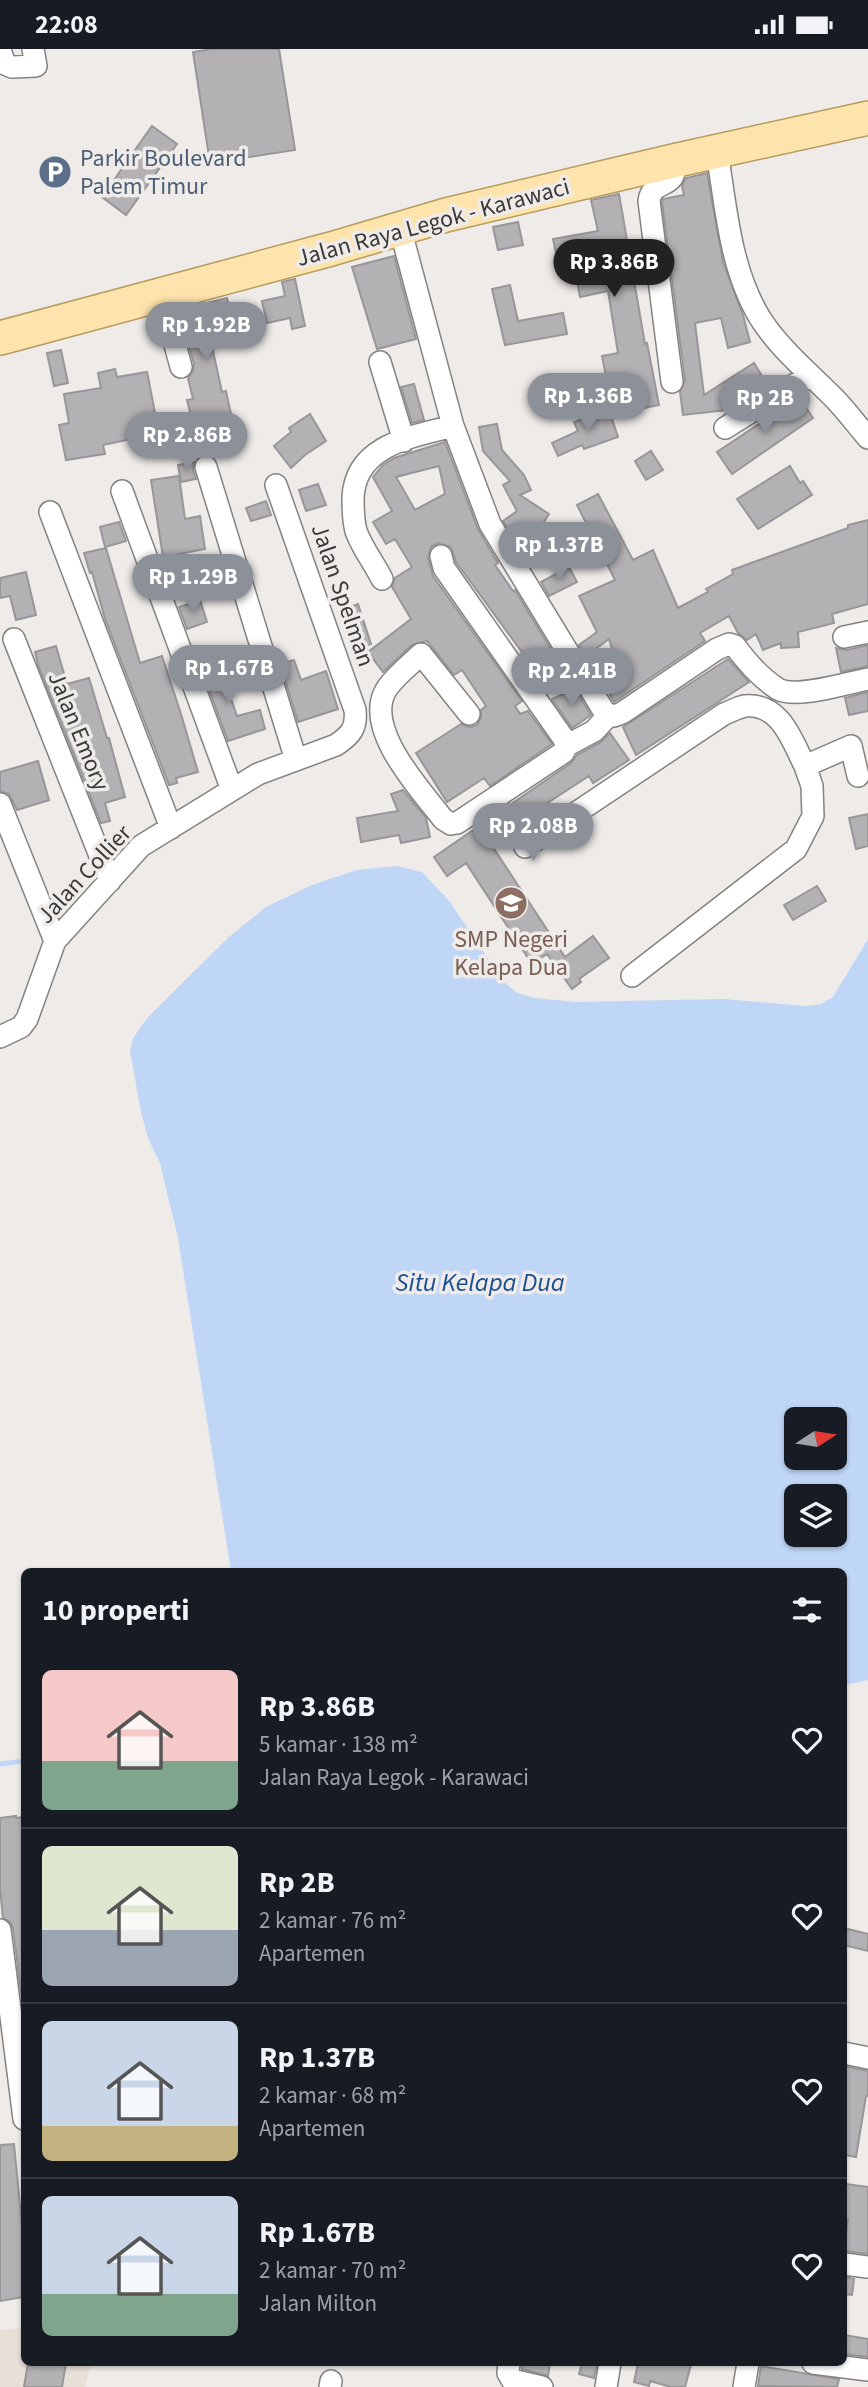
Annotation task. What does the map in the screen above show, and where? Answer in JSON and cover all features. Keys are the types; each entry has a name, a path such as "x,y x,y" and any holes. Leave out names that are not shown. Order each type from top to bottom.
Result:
{"main road":[{"name":"Jalan Raya Legok - Karawaci","path":"0,338 162,296 400,228 673,160 868,118"}],"street":[{"path":"0,50 3,61 12,67 36,66 33,49"},
{"path":"717,152 735,255 747,291 761,320 868,437"},
{"path":"672,382 649,198 655,189 674,177 673,160"},
{"path":"400,228 453,426 490,523 605,713 622,713 717,649 729,644 735,646 764,678 780,690 802,693 868,679"},
{"path":"162,296 181,367"},
{"path":"380,362 404,441"},
{"path":"724,428 810,375"},
{"path":"382,579 356,531 352,512 356,476 365,461 381,450 453,426"},
{"path":"206,467 296,760"},
{"name":"Jalan Spelman","path":"276,485 355,710 356,722"},
{"path":"122,491 232,790"},
{"path":"50,512 171,828"},
{"path":"441,556 444,568 564,739 566,746 564,752 457,823 447,823 393,751 383,725 382,698 387,688 421,654 469,714"},
{"path":"844,637 868,632"},
{"name":"Jalan Emory","path":"14,639 110,881"},
{"path":"766,709 780,690"},
{"path":"525,847 724,714 745,706 766,709 782,720 812,786 813,816 796,849 632,976"},
{"path":"566,746 604,724 609,715"},
{"name":"Jalan Collier","path":"1,1034 21,1027 27,1019 55,941 141,846 258,774 337,745 347,738 356,722"},
{"path":"805,766 851,746 858,776"},
{"path":"0,804 55,941"},
{"path":"0,1930 21,2101"},
{"path":"847,2054 868,2058"},
{"path":"847,2264 868,2267"},
{"path":"509,2366 508,2373 512,2380 542,2387"},
{"path":"606,2387 610,2366"},
{"path":"744,2387 748,2366"},
{"path":"837,2366 868,2370"}],"shaded area":[{"path":"21,2328 21,2366 90,2366 85,2387 0,2387 0,2330"}],"water":[{"name":"Situ Kelapa Dua","path":"397,866 422,872 450,902 504,982 517,993 535,998 575,1002 724,999 806,1006 821,1004 833,997 868,939 868,1680 847,1684 847,1568 231,1568 178,1238 160,1163 148,1138 141,1112 130,1051 133,1038 148,1017 229,937 266,907 312,885 357,870"}],"building":[{"path":"212,49 279,49 295,150 210,163 193,52"},
{"path":"152,126 177,144 126,215 102,197"},
{"path":"707,173 723,262 750,342 728,348 721,318 695,323 704,395 754,363 767,384 727,410 683,415 680,392 685,380 662,202 663,199 684,195 682,186 686,178"},
{"path":"619,194 645,344 647,343 659,405 639,409 637,396 611,401 602,356 618,353 608,291 580,297 572,255 557,258 553,239 598,231 591,200"},
{"path":"518,222 523,245 498,250 493,227"},
{"path":"394,256 416,339 377,349 352,267"},
{"path":"295,279 305,326 292,329 290,318 267,323 262,301 285,296 282,282"},
{"path":"510,285 518,321 563,313 567,334 505,345 492,289"},
{"path":"227,298 234,328 209,333 222,392 226,391 232,419 194,428 187,400 193,399 188,378 194,364 179,310"},
{"path":"61,350 68,383 54,386 47,353"},
{"path":"115,369 117,377 147,372 159,433 103,445 105,454 66,460 59,425 69,423 64,394 101,388 98,373"},
{"path":"414,384 424,420 412,423 401,387"},
{"path":"799,397 813,418 732,474 717,452"},
{"path":"609,410 618,437 584,449 582,445 558,456 552,443 578,431 574,422"},
{"path":"310,414 326,441 291,468 274,446 291,432 289,428"},
{"path":"497,424 502,450 524,475 531,490 520,495 549,514 535,536 519,547 503,521 517,511 503,485 510,481 483,451 479,427"},
{"path":"445,442 478,529 498,563 495,565 513,591 515,590 564,671 543,686 525,660 527,659 456,562 451,547 438,543 431,547 428,558 433,576 522,701 515,706 520,714 528,711 552,744 490,786 484,778 447,802 416,753 461,724 470,727 477,725 481,710 486,706 462,670 454,675 427,641 412,645 383,672 368,652 411,619 392,587 395,578 412,567 395,539 386,544 373,522 392,511 373,477 383,465 394,458","holes":["439,466 445,494 415,510 396,477"]},
{"path":"651,451 663,470 646,480 635,461"},
{"path":"194,462 196,479 181,482 178,465"},
{"path":"790,466 800,483 803,481 812,495 758,529 737,499"},
{"path":"179,476 185,519 200,516 205,549 163,557 151,480"},
{"path":"318,484 326,505 306,511 299,490"},
{"path":"598,494 633,560 653,550 678,608 708,592 706,589 733,574 732,570 848,528 848,525 868,520 868,604 832,614 834,623 798,632 799,647 781,648 781,643 763,650 756,634 747,640 738,633 729,616 700,633 705,641 614,702 600,677 618,669 609,639 586,656 579,645 597,632 579,596 615,580 577,505"},
{"path":"266,501 271,515 251,521 246,508"},
{"path":"119,522 126,541 105,547 100,527"},
{"path":"106,548 140,663 162,656 181,714 198,772 176,778 177,783 169,785 105,619 84,553"},
{"path":"569,567 577,582 549,596 541,582"},
{"path":"26,572 36,615 16,620 10,596 0,598 0,578"},
{"path":"200,600 207,622 187,629 179,607"},
{"path":"358,604 371,644 354,650 341,610"},
{"path":"868,645 868,666 841,672 836,648 847,650"},
{"path":"56,646 67,684 89,678 109,738 125,797 105,803 110,821 101,823 38,665 35,652"},
{"path":"728,659 749,682 636,755 623,727"},
{"path":"218,660 237,716 260,710 265,729 228,741 200,665"},
{"path":"294,660 301,680 326,671 338,709 298,722 280,664"},
{"path":"575,689 591,715 572,728 552,699"},
{"path":"868,692 868,711 849,715 845,698"},
{"name":"SMP Negeri Kelapa Dua","path":"610,733 629,760 593,783 589,776 489,841 565,957 593,936 609,958 579,979 581,982 572,989 547,954 532,964 466,863 447,876 434,857 571,763 577,755 601,742"},
{"path":"38,761 49,800 17,810 9,794 0,791 0,772"},
{"path":"403,790 426,818 430,837 401,843 399,835 361,842 357,818 398,811 391,794"},
{"path":"868,814 868,846 856,849 849,818"},
{"path":"817,886 826,901 793,920 784,905"},
{"path":"21,1817 21,1991 13,1928 10,1922 3,1918 0,1889 0,1818"},
{"path":"847,1929 868,1934 868,1951 847,1946"},
{"path":"847,2067 868,2071 868,2096 856,2157 847,2156"},
{"path":"14,2144 21,2215 21,2298 0,2301 0,2145"},
{"path":"847,2184 868,2187 868,2254 847,2251"},
{"path":"847,2278 854,2279 852,2295 847,2294"},
{"path":"847,2336 868,2339 868,2357 847,2354"},
{"path":"28,2366 66,2366 62,2387 24,2387"},
{"path":"522,2366 550,2366 548,2376 522,2369"},
{"path":"581,2366 596,2366 594,2378 579,2374"},
{"path":"637,2366 691,2366 685,2387 671,2387 650,2381 649,2386 634,2382"},
{"path":"761,2366 839,2379 837,2387 758,2386"}],"waterway":[{"path":"0,1764 21,1761"}],"place":[{"name":"Parkir Boulevard Palem Timur","path":"55,172"},
{"name":"SMP Negeri Kelapa Dua","path":"511,903"}]}
